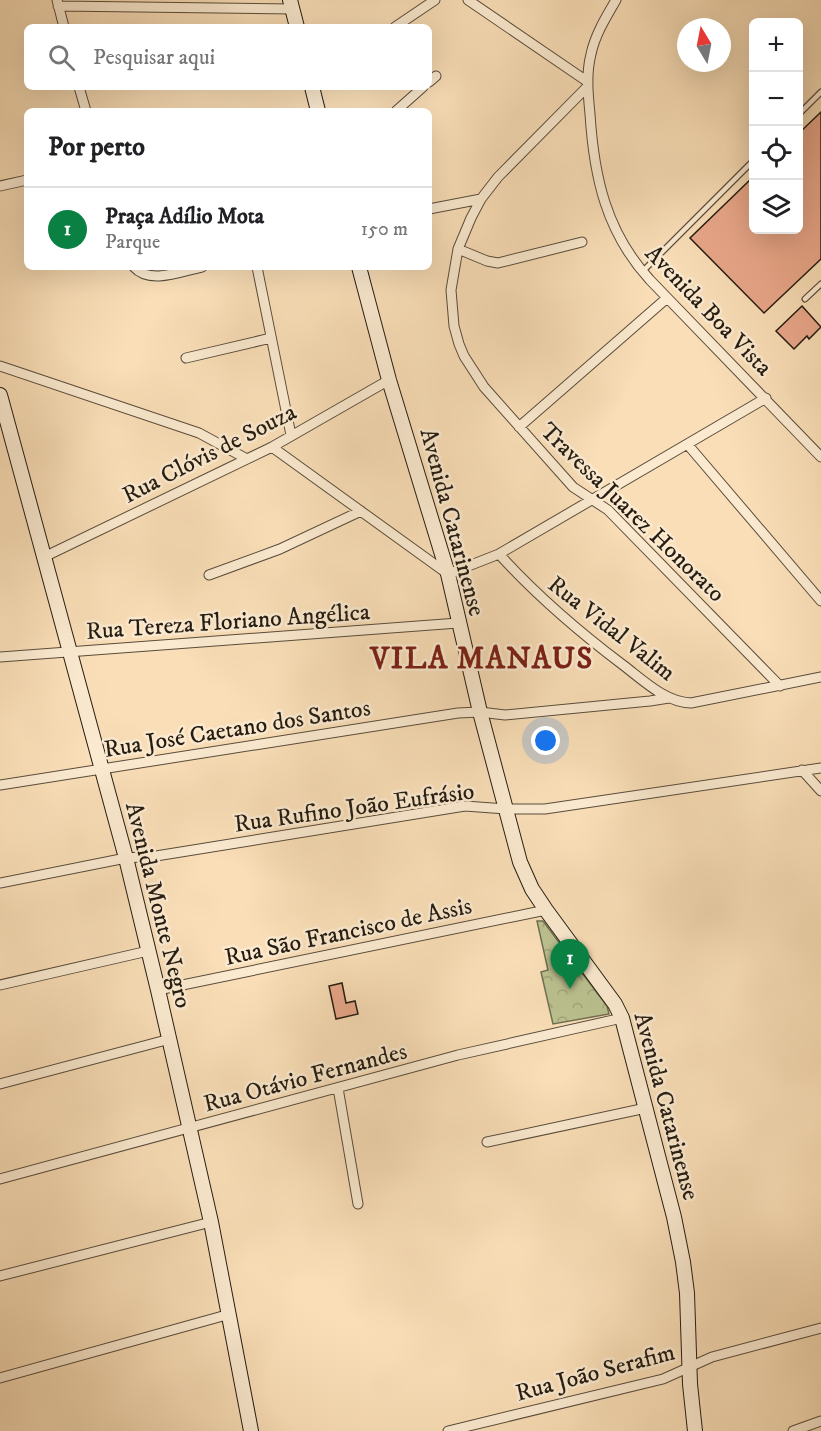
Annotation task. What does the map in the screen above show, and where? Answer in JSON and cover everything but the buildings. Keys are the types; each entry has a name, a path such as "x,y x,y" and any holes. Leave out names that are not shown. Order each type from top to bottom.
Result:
{"street":[{"path":"399,24 435,0"},
{"path":"468,0 588,84"},
{"name":"Avenida Boa Vista","path":"616,0 594,43 588,84 593,149 601,192 624,249 642,272 821,457"},
{"path":"63,24 57,3 291,4 296,24"},
{"name":"Travessa Juarez Honorato","path":"588,84 515,158 481,199 471,218 458,249 451,290 454,326 459,344 479,380 573,487 608,510 780,686"},
{"path":"80,90 85,108"},
{"path":"312,90 314,108"},
{"path":"399,108 420,90"},
{"path":"0,186 24,181"},
{"path":"432,207 481,199"},
{"path":"458,249 498,263 582,242"},
{"path":"137,270 140,273 155,276 186,270"},
{"path":"258,270 291,435"},
{"name":"Avenida Catarinense","path":"360,270 389,380 448,574 480,712 514,843 525,876 546,910 615,1004 622,1018 674,1217 683,1262 695,1431"},
{"path":"519,427 667,298"},
{"path":"186,358 271,338"},
{"path":"0,366 199,433 247,459"},
{"name":"Rua Clóvis de Souza","path":"44,557 272,447 389,380"},
{"name":"Avenida Monte Negro","path":"0,395 126,858 170,1039 230,1314 247,1430"},
{"path":"272,447 448,574 499,554 766,399"},
{"path":"688,445 821,601"},
{"path":"209,575 280,549 361,511"},
{"name":"Rua Vidal Valim","path":"499,554 540,598 562,617 669,698 691,703 821,677"},
{"name":"Rua Tereza Floriano Angélica","path":"0,657 458,623"},
{"name":"Rua José Caetano dos Santos","path":"0,785 458,713 480,712 505,715 669,698"},
{"name":"Rua Rufino João Eufrásio","path":"0,884 126,858 156,856 465,807 545,809 821,768"},
{"path":"802,770 821,791"},
{"name":"Rua São Francisco de Assis","path":"158,990 546,910"},
{"path":"0,985 148,951"},
{"name":"Rua Otávio Fernandes","path":"0,1179 458,1055 622,1018"},
{"path":"0,1084 170,1039"},
{"path":"338,1088 358,1204"},
{"path":"488,1142 646,1108"},
{"path":"0,1276 211,1222"},
{"path":"0,1378 230,1314"},
{"name":"Rua João Serafim","path":"448,1431 663,1379 712,1357 821,1328"},
{"path":"793,1431 821,1421"}],"lane":[{"path":"803,110 821,92"},
{"path":"642,272 749,164"},
{"path":"805,299 821,284"}],"green space":[{"path":"537,921 543,921 607,1006 609,1014 553,1024 541,972 548,970"}],"place":[{"name":"Praça Adílio Mota","path":"570,989"}],"district":[{"name":"VILA MANAUS","path":"482,658"}]}
